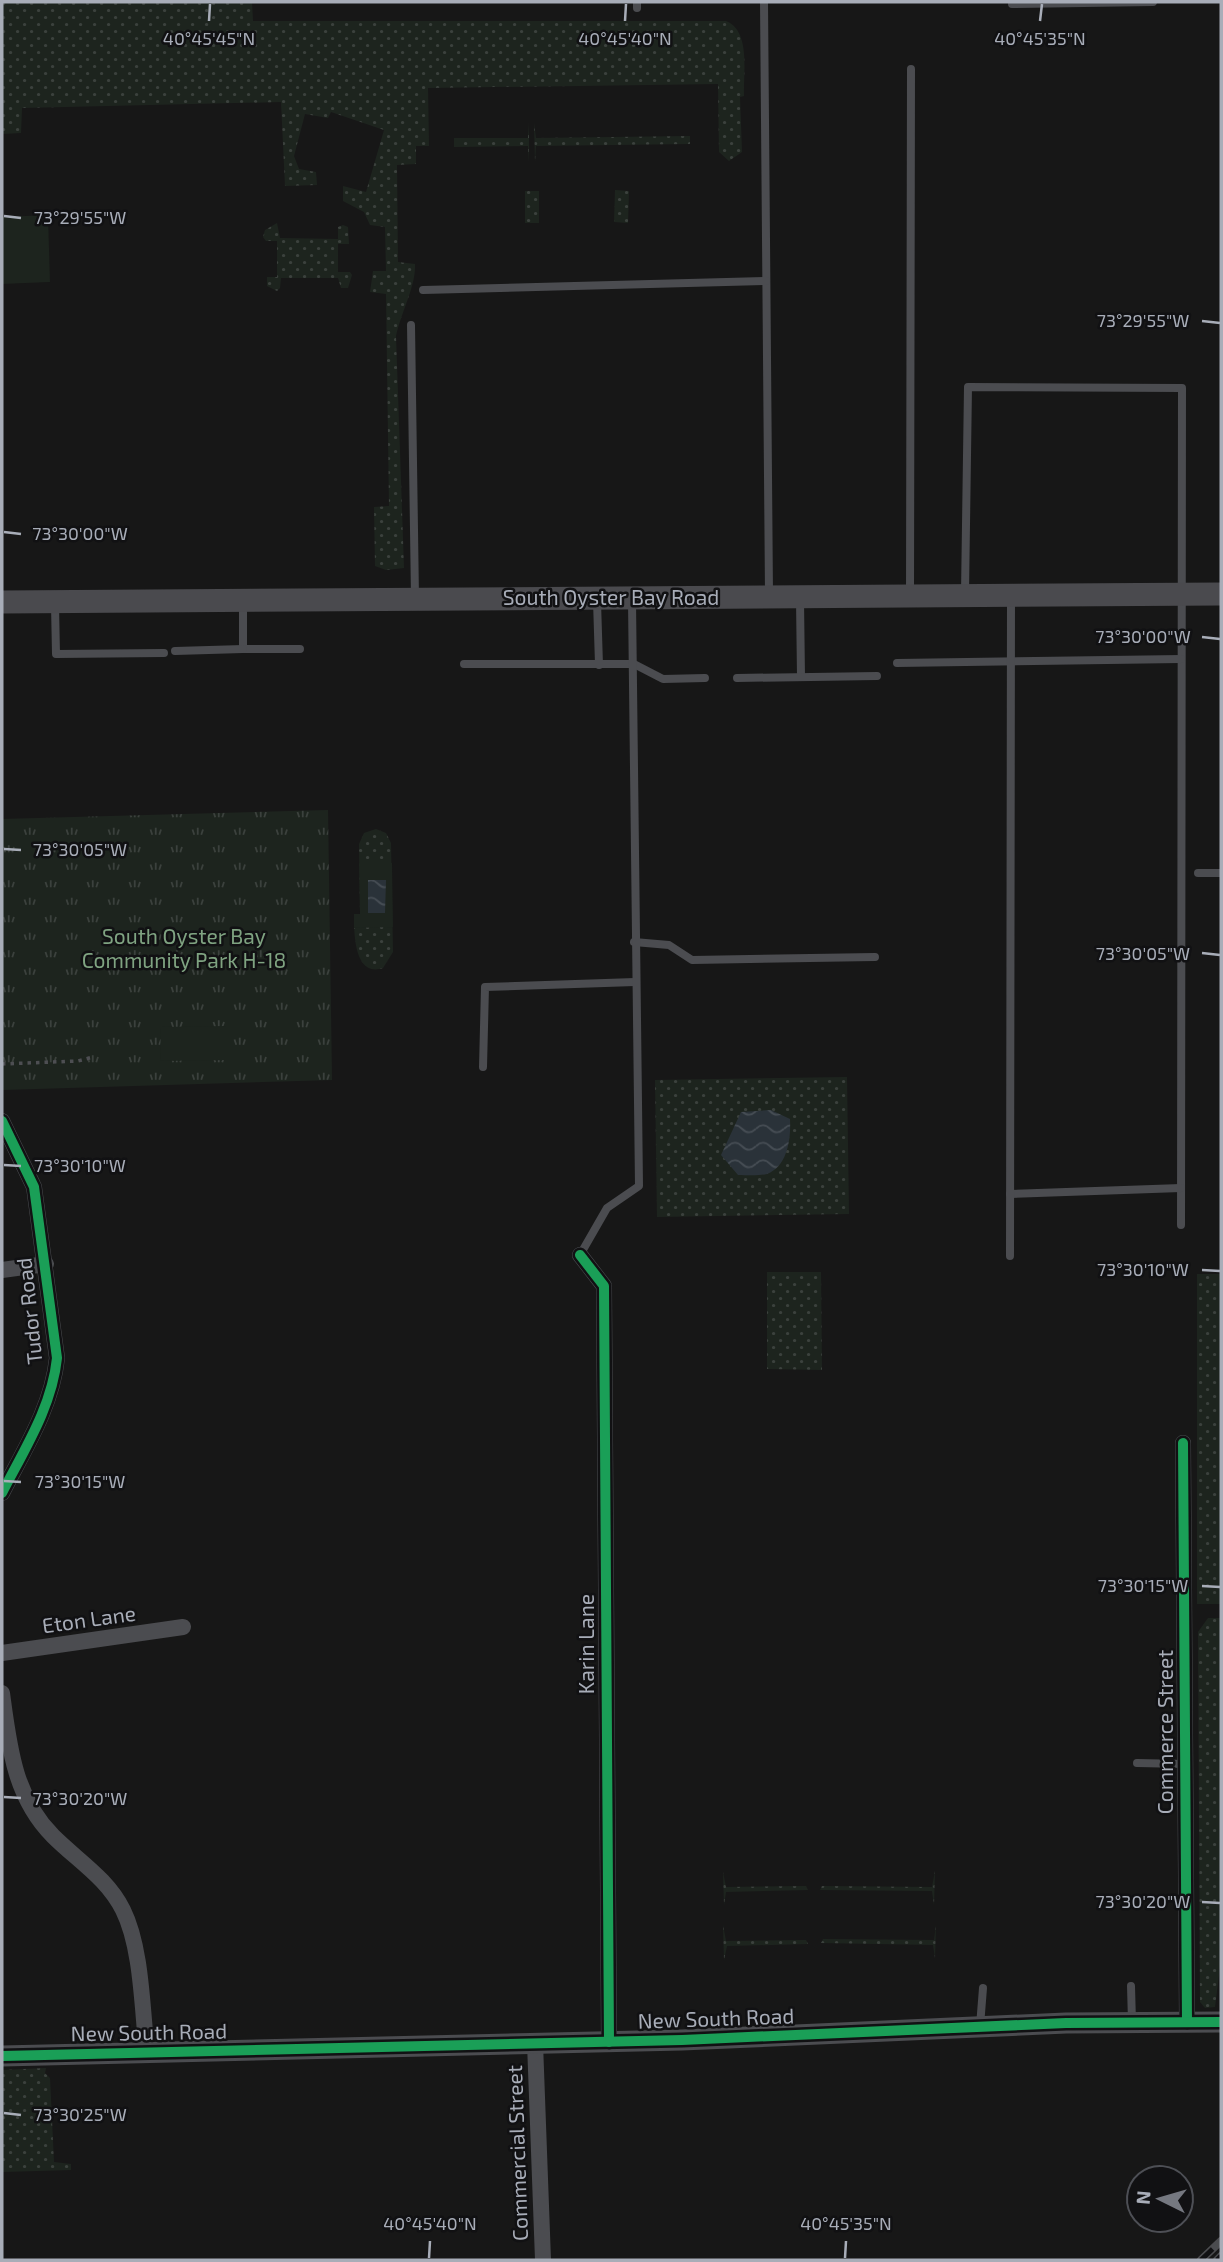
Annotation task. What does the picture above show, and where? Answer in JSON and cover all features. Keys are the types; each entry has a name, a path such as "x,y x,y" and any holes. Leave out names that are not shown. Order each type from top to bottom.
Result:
{"main road":[{"name":"South Oyster Bay Road","path":"2,602 1221,594"}],"street":[{"name":"Tudor Road","path":"2,1121 34,1187 57,1358 55,1382 40,1420 2,1493"},
{"name":"Karin Lane","path":"580,1255 604,1286 609,2042"},
{"path":"2,1270 46,1264"},
{"name":"Commerce Street","path":"1183,1443 1187,2022"},
{"name":"Eton Lane","path":"2,1653 183,1627"},
{"path":"2,1693 10,1756 26,1800 55,1837 99,1875 125,1913 132,1937 147,2053"},
{"name":"New South Road","path":"2,2056 609,2042 1132,2022 1221,2022"},
{"name":"Commercial Street","path":"535,2043 543,2260"}],"lane":[{"path":"764,2 769,597"},
{"path":"1012,4 1153,2"},
{"path":"910,596 911,69"},
{"path":"423,290 766,281"},
{"path":"411,325 415,600"},
{"path":"965,596 968,387 1182,388 1181,1225"},
{"path":"1010,1256 1011,596"},
{"path":"800,597 801,677"},
{"path":"597,598 599,665"},
{"path":"580,1255 607,1208 639,1186 632,598"},
{"path":"243,601 243,649"},
{"path":"55,602 56,654 164,653"},
{"path":"175,651 300,649"},
{"path":"897,663 1181,659"},
{"path":"464,664 634,664 663,679 705,678"},
{"path":"737,678 877,677"},
{"path":"1198,873 1221,873"},
{"path":"634,942 669,945 692,960 875,957"},
{"path":"483,1068 485,987 635,982"},
{"path":"1010,1194 1181,1188"},
{"path":"1137,1763 1185,1764"},
{"path":"1131,1986 1132,2022"},
{"path":"981,2027 983,1988"}],"path":[{"path":"2,1064 78,1061 93,1056"}],"green space":[{"path":"2,2 252,2 253,21 726,21 734,26 739,34 744,54 744,96 740,97 742,152 729,161 719,152 718,84 428,88 429,146 416,146 416,164 397,165 398,262 415,264 415,272 396,336 404,568 386,570 375,566 374,507 389,506 386,294 370,292 373,271 386,271 385,227 370,225 364,212 343,201 343,186 366,192 384,130 331,112 328,118 305,114 294,156 299,169 316,172 317,185 285,186 281,102 22,108 21,133 2,134"},
{"path":"529,123 529,162 528,146 454,147 454,138 528,138"},
{"path":"534,123 536,138 690,136 690,144 536,146 535,162"},
{"path":"615,190 629,191 628,223 614,222"},
{"path":"525,191 539,191 539,223 525,223"},
{"path":"48,215 50,282 2,284 2,217"},
{"path":"277,223 280,238 338,239 338,227 348,227 349,244 338,244 338,272 350,272 352,275 348,288 341,288 338,278 281,278 277,291 267,286 267,277 277,277 277,241 266,241 263,237 265,230"},
{"name":"South Oyster Bay Community Park H-18","path":"328,810 332,1080 2,1090 2,819"},
{"path":"376,829 386,833 391,843 393,952 383,968 373,969 366,966 358,952 354,914 360,914 359,844 364,833"},
{"path":"359,863 392,863 393,927 354,928 354,914 360,914"},
{"path":"226,1026 226,1060 160,1061 161,1027"},
{"path":"847,1077 849,1214 657,1217 655,1080"},
{"path":"767,1272 821,1272 822,1370 767,1369"},
{"path":"1197,1274 1221,1274 1221,1604 1197,1604"},
{"path":"1208,1618 1221,1618 1221,1959 1215,2007 1205,2008 1200,2002 1198,1632"},
{"path":"935,1871 934,1905 932,1891 820,1890 822,1886 932,1887"},
{"path":"723,1872 726,1887 806,1886 808,1890 726,1892 724,1905"},
{"path":"723,1925 726,1941 806,1940 808,1944 727,1946 724,1960"},
{"path":"936,1925 935,1958 933,1945 821,1943 823,1939 934,1940"},
{"path":"46,2068 45,2073 50,2078 54,2162 71,2164 71,2170 2,2172 2,2070"}],"water":[{"path":"368,880 386,880 385,913 368,913"},
{"path":"771,1110 790,1119 789,1143 784,1158 780,1165 767,1174 738,1175 721,1155 741,1112"}],"railway":[{"path":"1201,2260 1221,2241"},
{"path":"1217,2260 1221,2256"}],"cycle path":[{"path":"2,1121 34,1187 57,1358 43,1411 2,1493"},
{"path":"580,1255 604,1286 609,2042"},
{"path":"1183,1443 1187,2022"},
{"path":"2,2056 682,2040 1066,2023 1221,2022"}]}
